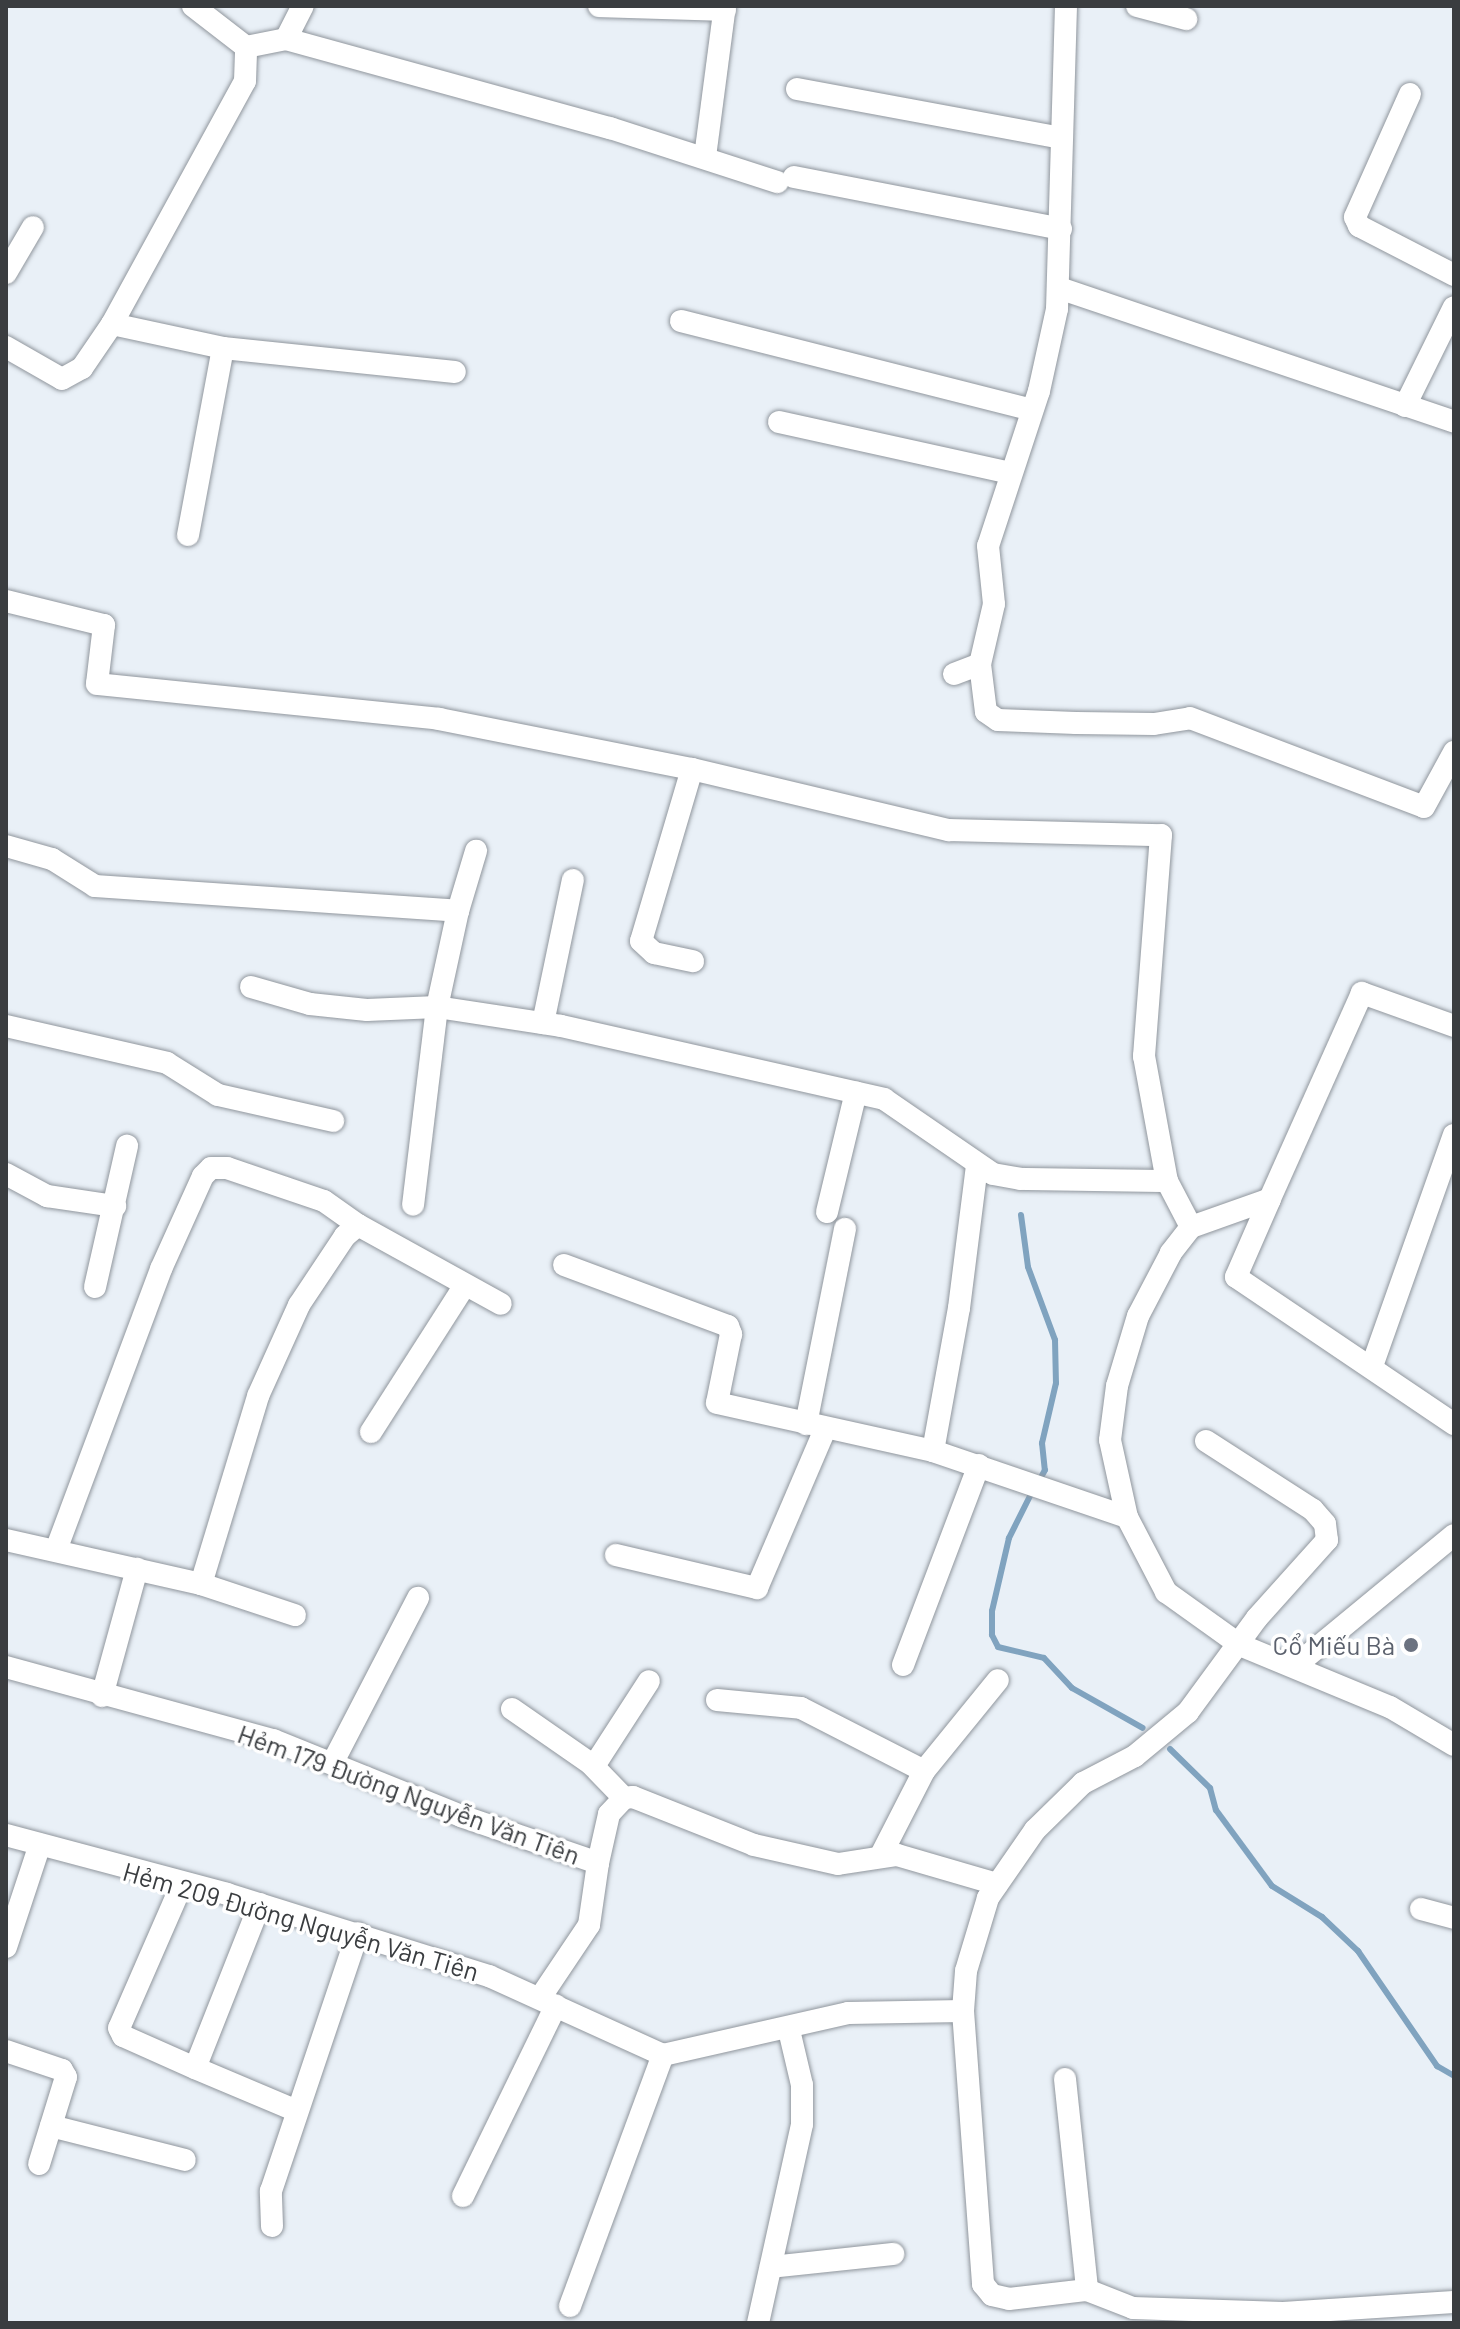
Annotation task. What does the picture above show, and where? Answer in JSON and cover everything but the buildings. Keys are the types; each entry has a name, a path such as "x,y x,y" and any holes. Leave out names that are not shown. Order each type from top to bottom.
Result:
{"street":[{"path":"193,6 246,47 286,39 786,180 1061,229"},
{"path":"286,39 303,6"},
{"path":"599,6 725,8 705,157"},
{"path":"1066,6 1059,288 1032,410 988,546 994,604 980,664 984,705 990,717 1154,724 1190,718 1424,807 1454,752"},
{"path":"1137,6 1186,19"},
{"path":"6,347 62,379 70,378 112,324 245,81 246,47"},
{"path":"797,89 1062,138"},
{"path":"1410,94 1361,194 1355,217 1359,226 1454,275"},
{"path":"6,273 33,227"},
{"path":"1059,288 1454,422"},
{"path":"1405,406 1454,307"},
{"path":"681,321 1032,410"},
{"path":"112,324 223,348 455,372"},
{"path":"188,535 223,348"},
{"path":"779,422 1010,473"},
{"path":"6,601 104,625 97,684 439,719 692,769 949,830 1161,835 1144,1056 1167,1181 1191,1227"},
{"path":"954,674 980,664"},
{"path":"692,769 641,941 654,953 693,961"},
{"path":"6,846 52,859 95,886 458,911"},
{"path":"413,1205 437,1007 458,911 476,851"},
{"path":"543,1023 573,880"},
{"path":"251,987 310,1004 367,1010 437,1007 543,1023 856,1092 903,1110 977,1165 1021,1179 1167,1181"},
{"path":"1454,1026 1362,993 1236,1277 1454,1424"},
{"path":"6,1026 167,1063 218,1095 333,1121"},
{"path":"827,1212 856,1092"},
{"path":"1372,1366 1454,1135"},
{"path":"95,1287 127,1146"},
{"path":"933,1451 959,1308 977,1165"},
{"path":"56,1550 161,1269 203,1176 211,1168 227,1168 324,1201 358,1225 501,1304"},
{"path":"6,1174 47,1196 115,1206"},
{"path":"1270,1199 1191,1227 1138,1316 1117,1386 1110,1440 1127,1517 1166,1592 1240,1645 1390,1707 1454,1745"},
{"path":"201,1584 258,1396 299,1305 345,1236 358,1225"},
{"path":"616,1555 757,1588 815,1426 845,1229"},
{"path":"564,1265 728,1326 731,1334 717,1403 933,1451 1127,1517"},
{"path":"371,1432 465,1285"},
{"path":"1206,1441 1276,1483 1325,1524 1327,1540 1257,1618 1188,1712 1135,1756 1083,1783 1035,1830 997,1884 976,1933 963,2011 983,2284 992,2295 1009,2299 1087,2290 1132,2316 1282,2318 1454,2302"},
{"path":"903,1665 979,1465"},
{"path":"1295,1666 1454,1535"},
{"path":"6,1540 201,1584 295,1615"},
{"path":"102,1696 137,1569"},
{"path":"333,1762 418,1598"},
{"name":"Hẻm 179 Đường Nguyễn Văn Tiên","path":"6,1667 102,1696 273,1740 461,1816 598,1863 609,1814 624,1798"},
{"path":"880,1857 924,1771 998,1680"},
{"path":"594,1766 649,1681"},
{"path":"717,1700 801,1708 924,1771"},
{"path":"512,1709 594,1766 624,1798 633,1797 754,1845 838,1864 880,1857 913,1858 997,1884"},
{"name":"Hẻm 209 Đường Nguyễn Văn Tiên","path":"6,1835 358,1933 548,2001 663,2055"},
{"path":"6,1947 40,1844"},
{"path":"463,2196 548,2001 589,1925 598,1863"},
{"path":"182,1884 119,2028 123,2036 297,2111"},
{"path":"195,2068 260,1904"},
{"path":"1421,1909 1454,1918"},
{"path":"272,2226 271,2191 358,1933"},
{"path":"570,2306 663,2055 789,2030 848,2013 963,2011"},
{"path":"758,2323 802,2124 802,2085 789,2030"},
{"path":"6,2051 62,2070 66,2077 39,2164"},
{"path":"1065,2079 1087,2290"},
{"path":"51,2126 185,2160"},
{"path":"771,2267 893,2254"}],"waterway":[{"path":"1021,1215 1028,1267 1055,1340 1056,1383 1042,1443 1045,1470 1039,1481"},
{"path":"1033,1490 1009,1538 992,1611 992,1635 998,1647 1044,1658 1072,1688 1143,1728"},
{"path":"1170,1749 1210,1788 1216,1810 1272,1886 1322,1917 1358,1951 1437,2066 1454,2076"}],"place":[{"name":"Cổ Miếu Bà","path":"1411,1645"}]}
